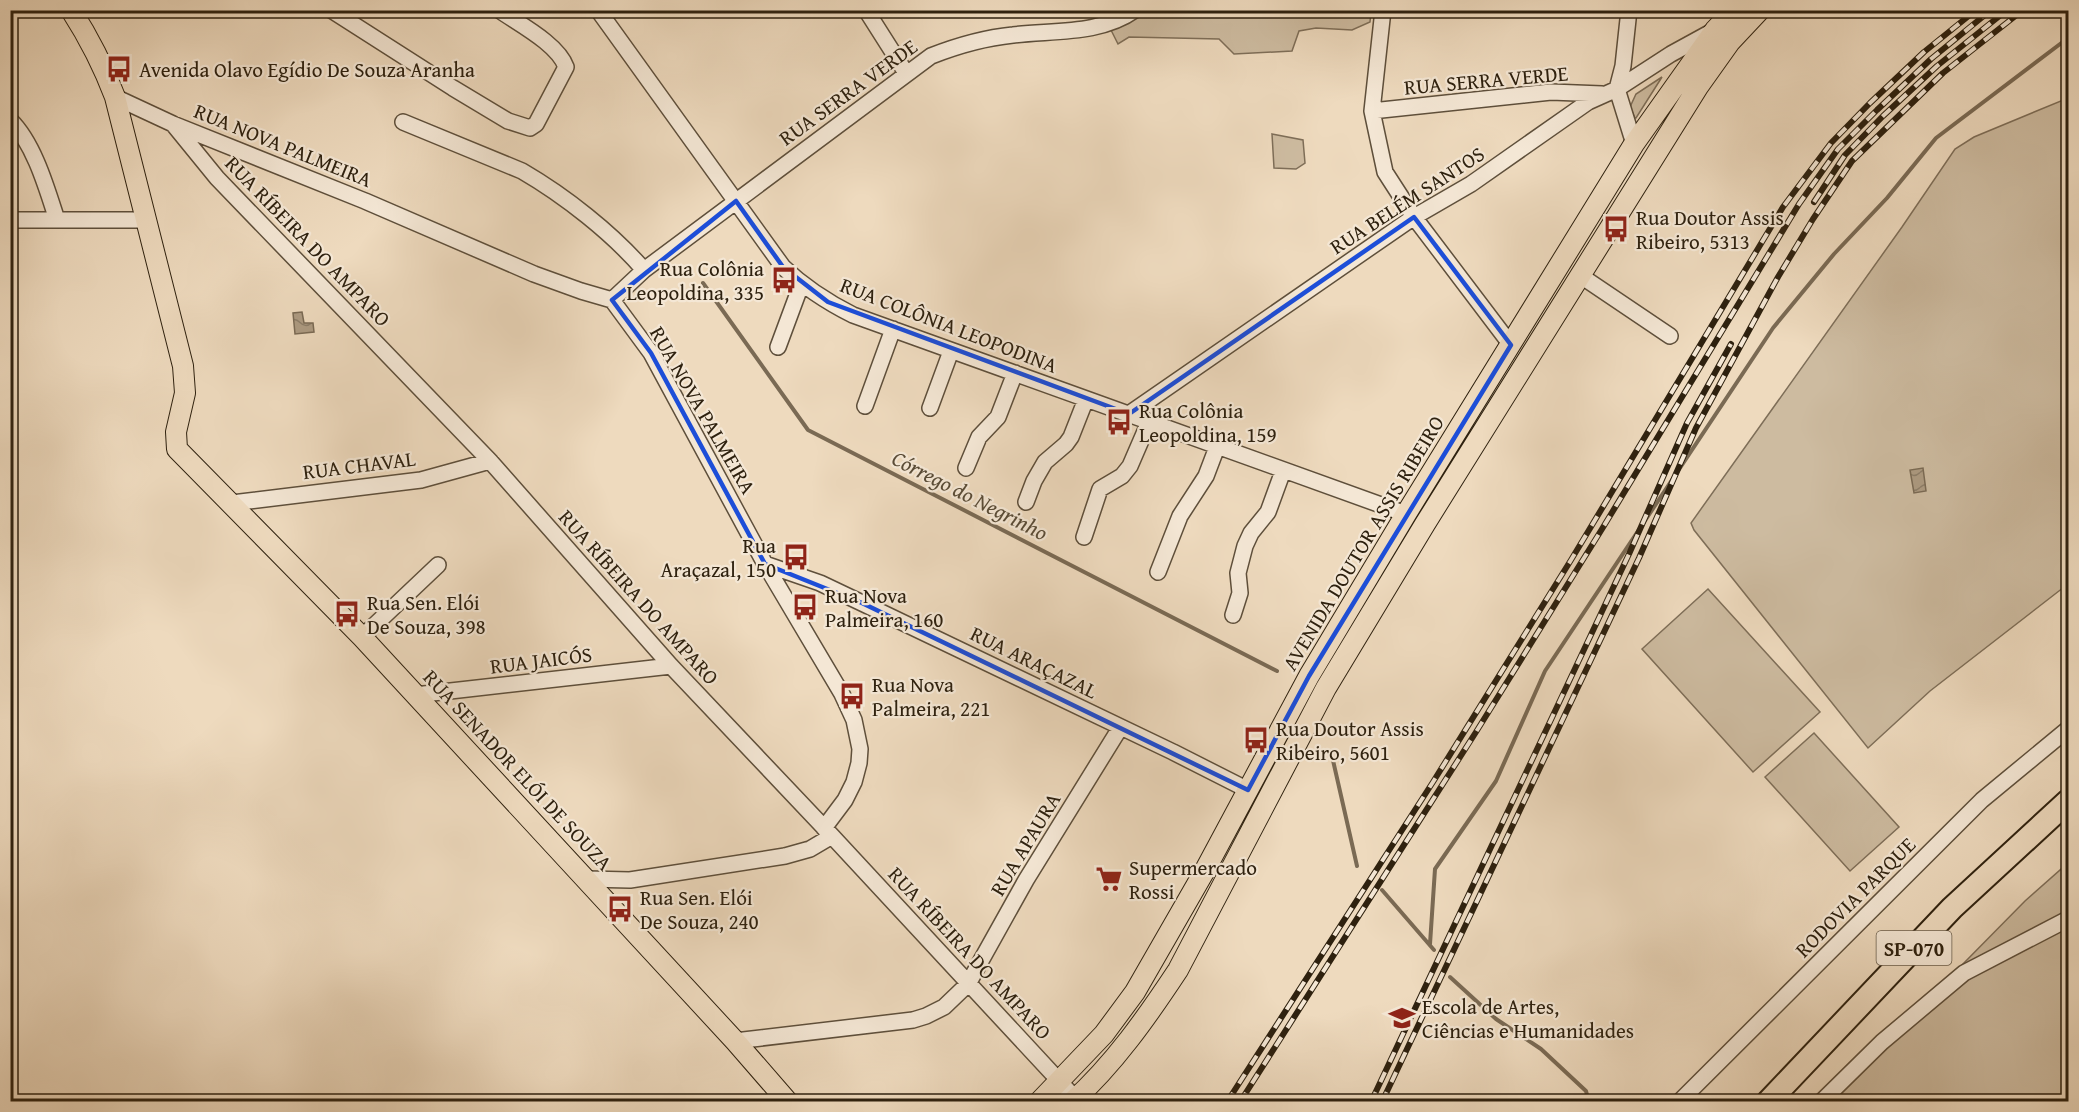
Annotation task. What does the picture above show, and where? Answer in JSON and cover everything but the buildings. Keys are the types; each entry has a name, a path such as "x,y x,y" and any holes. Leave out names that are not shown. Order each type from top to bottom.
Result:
{"highway":[{"name":"SP-070","path":"1768,1101 1952,908 2068,801"}],"main road":[{"path":"71,10 104,68 147,220 185,380 176,444 183,457 232,503"},
{"name":"AVENIDA DOUTOR ASSIS RIBEIRO","path":"1039,1101 1061,1081 1104,1034 1135,992 1204,872 1309,676 1406,514 1634,144 1715,30 1734,10"},
{"name":"AVENIDA DOUTOR ASSIS RIBEIRO","path":"1073,1100 1108,1065 1156,1003 1178,970 1326,688 1698,87 1730,42 1760,10"},
{"name":"RUA SENADOR ELÓI DE SOUZA","path":"232,503 362,637 587,879 788,1101"}],"street":[{"path":"331,10 508,121 530,128 537,124 566,67 563,59 553,48 499,10"},
{"name":"RUA COLÔNIA LEOPODINA","path":"598,10 783,267 801,285 828,302 853,315 951,351 1406,514"},
{"path":"866,10 906,73"},
{"name":"RUA SERRA VERDE","path":"612,300 644,270 931,56 964,43 1012,35 1104,26 1136,10"},
{"path":"1383,10 1372,111 1385,172 1414,217 1511,345"},
{"path":"1629,10 1623,66 1610,91 1634,144"},
{"name":"RUA BELÉM SANTOS","path":"1129,414 1414,217 1471,184 1588,102 1715,30"},
{"name":"RUA SERRA VERDE","path":"1372,111 1551,92 1610,91"},
{"name":"RUA NOVA PALMEIRA","path":"114,97 173,124 365,201 534,274 612,300 651,353 765,564 842,694 854,720 858,736 859,763 854,782 828,832"},
{"path":"10,120 16,125 31,151 57,220"},
{"path":"403,122 522,171 540,181 621,246 644,270"},
{"name":"RUA RÍBEIRA DO AMPARO","path":"173,124 217,178 490,461 671,666 1061,1081 1073,1100"},
{"path":"10,220 147,220"},
{"path":"1581,276 1671,336"},
{"path":"778,346 801,285"},
{"path":"865,406 893,329"},
{"path":"930,408 951,351"},
{"path":"966,468 979,437 998,417 1015,373"},
{"path":"1026,502 1045,462 1071,437 1086,399"},
{"path":"1083,537 1100,489 1122,476 1130,466 1149,422"},
{"path":"1158,572 1180,516 1206,476 1217,447"},
{"name":"RUA CHAVAL","path":"232,503 421,480 490,461"},
{"path":"1233,615 1240,593 1238,573 1245,546 1251,533 1268,512 1283,471"},
{"name":"RUA ARAÇAZAL","path":"765,564 820,583 1248,790"},
{"path":"362,637 438,565"},
{"name":"RUA JAICÓS","path":"415,695 671,666"},
{"name":"RUA APAURA","path":"735,1041 919,1018 944,1007 968,984 1026,880 1120,728"},
{"name":"RODOVIA PARQUE","path":"1679,1101 1982,801 2068,729"},
{"path":"587,879 630,879 785,856 810,849 828,832"},
{"path":"603,897 630,879"},
{"path":"1821,1101 1882,1042 1964,972 2068,920"}],"highlighted area":[{"path":"736,201 783,267 828,302 1129,414 1414,217 1511,345 1309,676 1248,790 862,603 765,564 651,353 612,300"}],"shaded area":[{"path":"1141,11 1371,11 1370,22 1352,30 1316,28 1299,31 1292,51 1234,54 1219,39 1129,37 1118,44 1111,30"},
{"path":"1662,77 1635,118 1630,107 1636,94"},
{"path":"2068,98 2068,584 1930,691 1868,748 1694,530 1691,523 1955,149 1974,137"},
{"path":"1272,134 1303,140 1305,163 1296,169 1274,168"},
{"path":"1708,589 1820,712 1753,772 1642,649"},
{"path":"1814,733 1899,827 1850,871 1765,777"},
{"path":"2068,863 2068,1101 1827,1102 2025,901"}],"water":[{"path":"302,312 304,323 313,323 314,332 295,334 293,313"},
{"path":"1923,468 1926,491 1914,493 1910,470"}],"waterway":[{"path":"1430,944 1435,869 1496,781 1545,671 1773,328 1834,254 1887,198 1936,138 2068,38"},
{"name":"Córrego do Negrinho","path":"703,283 808,430 1277,671"},
{"name":"Córrego do Negrinho","path":"1332,756 1357,866"},
{"name":"Córrego do Negrinho","path":"1382,890 1434,950"},
{"name":"Córrego do Negrinho","path":"1450,977 1496,1019 1541,1049 1586,1091 1589,1102"}],"railway":[{"path":"1227,1102 1433,782 1571,560 1783,207 1831,143 1870,103 1924,52 1976,10"},
{"path":"1240,1102 1476,732 1799,204 1838,149 1931,59 1991,10"},
{"path":"1814,202 1845,155 1883,116 1937,66 2007,10"},
{"path":"1382,1102 1639,558 1696,428 1778,277 1852,161 1943,73 2023,10"},
{"path":"1371,1102 1629,554 1687,423 1731,344"}],"place":[{"name":"Avenida Olavo Egídio De Souza Aranha","path":"119,69"},
{"name":"Rua Doutor Assis Ribeiro, 5313","path":"1616,229"},
{"name":"Rua Colônia Leopoldina, 335","path":"784,280"},
{"name":"Rua Colônia Leopoldina, 159","path":"1119,422"},
{"name":"Rua Araçazal, 150","path":"796,557"},
{"name":"Rua Nova Palmeira, 160","path":"805,607"},
{"name":"Rua Sen. Elói De Souza, 398","path":"347,614"},
{"name":"Rua Nova Palmeira, 221","path":"852,696"},
{"name":"Rua Doutor Assis Ribeiro, 5601","path":"1256,740"},
{"name":"Supermercado Rossi","path":"1109,879"},
{"name":"Rua Sen. Elói De Souza, 240","path":"620,909"},
{"name":"Escola de Artes, Ciências e Humanidades","path":"1402,1018"}]}
